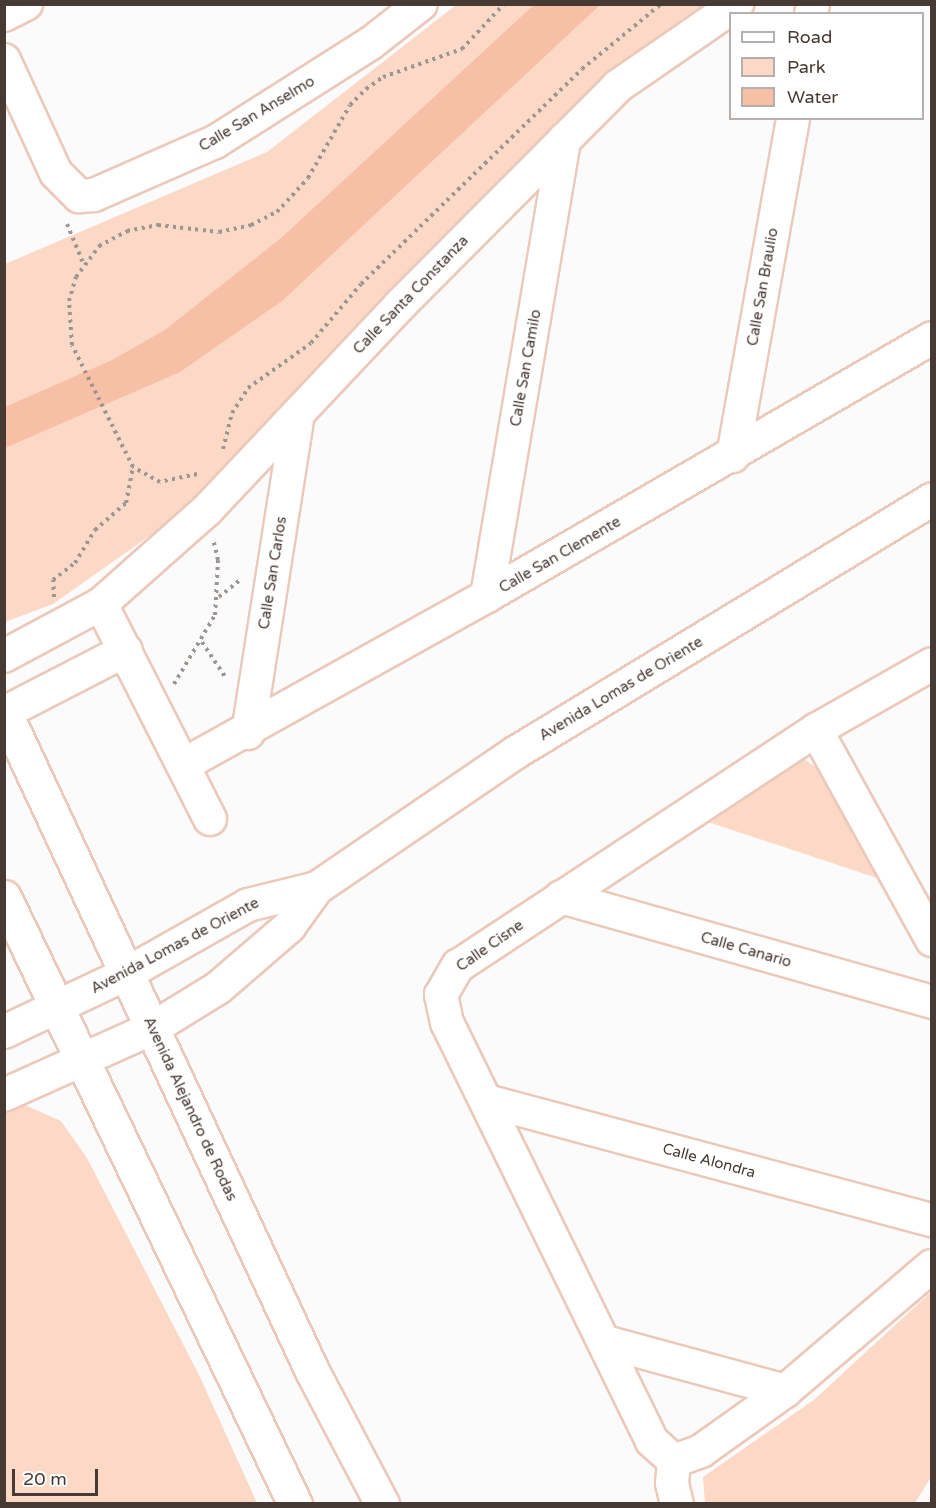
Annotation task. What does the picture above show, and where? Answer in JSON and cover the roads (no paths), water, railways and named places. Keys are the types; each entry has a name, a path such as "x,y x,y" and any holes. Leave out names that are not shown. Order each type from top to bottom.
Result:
{"street":[{"path":"4,15 26,4"},
{"name":"Calle San Anselmo","path":"4,60 56,173 80,196 94,195 214,142 371,43 422,4"},
{"name":"Calle Santa Constanza","path":"4,656 101,604 207,510 564,139 618,86 737,4"},
{"name":"Calle San Braulio","path":"733,456 793,120"},
{"name":"Calle San Camilo","path":"487,596 564,139"},
{"name":"Calle San Clemente","path":"185,764 248,732 733,456 932,338"},
{"name":"Calle San Carlos","path":"248,732 298,414"},
{"name":"Avenida Lomas de Oriente","path":"4,1095 153,1028 263,952 289,927 317,888 515,753 927,512"},
{"path":"101,604 185,764 210,819"},
{"path":"5,712 126,650"},
{"name":"Calle Cisne","path":"674,1461 652,1441 441,1010 441,994 458,966 816,730 932,664"},
{"name":"Avenida Alejandro de Rodas","path":"5,712 312,1371 382,1503"},
{"path":"816,730 932,940"},
{"name":"Avenida Lomas de Oriente","path":"4,1032 126,975 248,905 317,888"},
{"path":"4,897 81,1062 295,1503"},
{"name":"Calle Canario","path":"561,897 932,1002"},
{"name":"Calle Alondra","path":"487,1101 932,1221"},
{"path":"677,1503 672,1483 674,1461 701,1451 785,1391 932,1266"},
{"path":"605,1342 785,1391"}],"water":[{"path":"535,4 600,5 282,301 180,372 5,448 5,407 112,360 165,330 281,238"}]}
